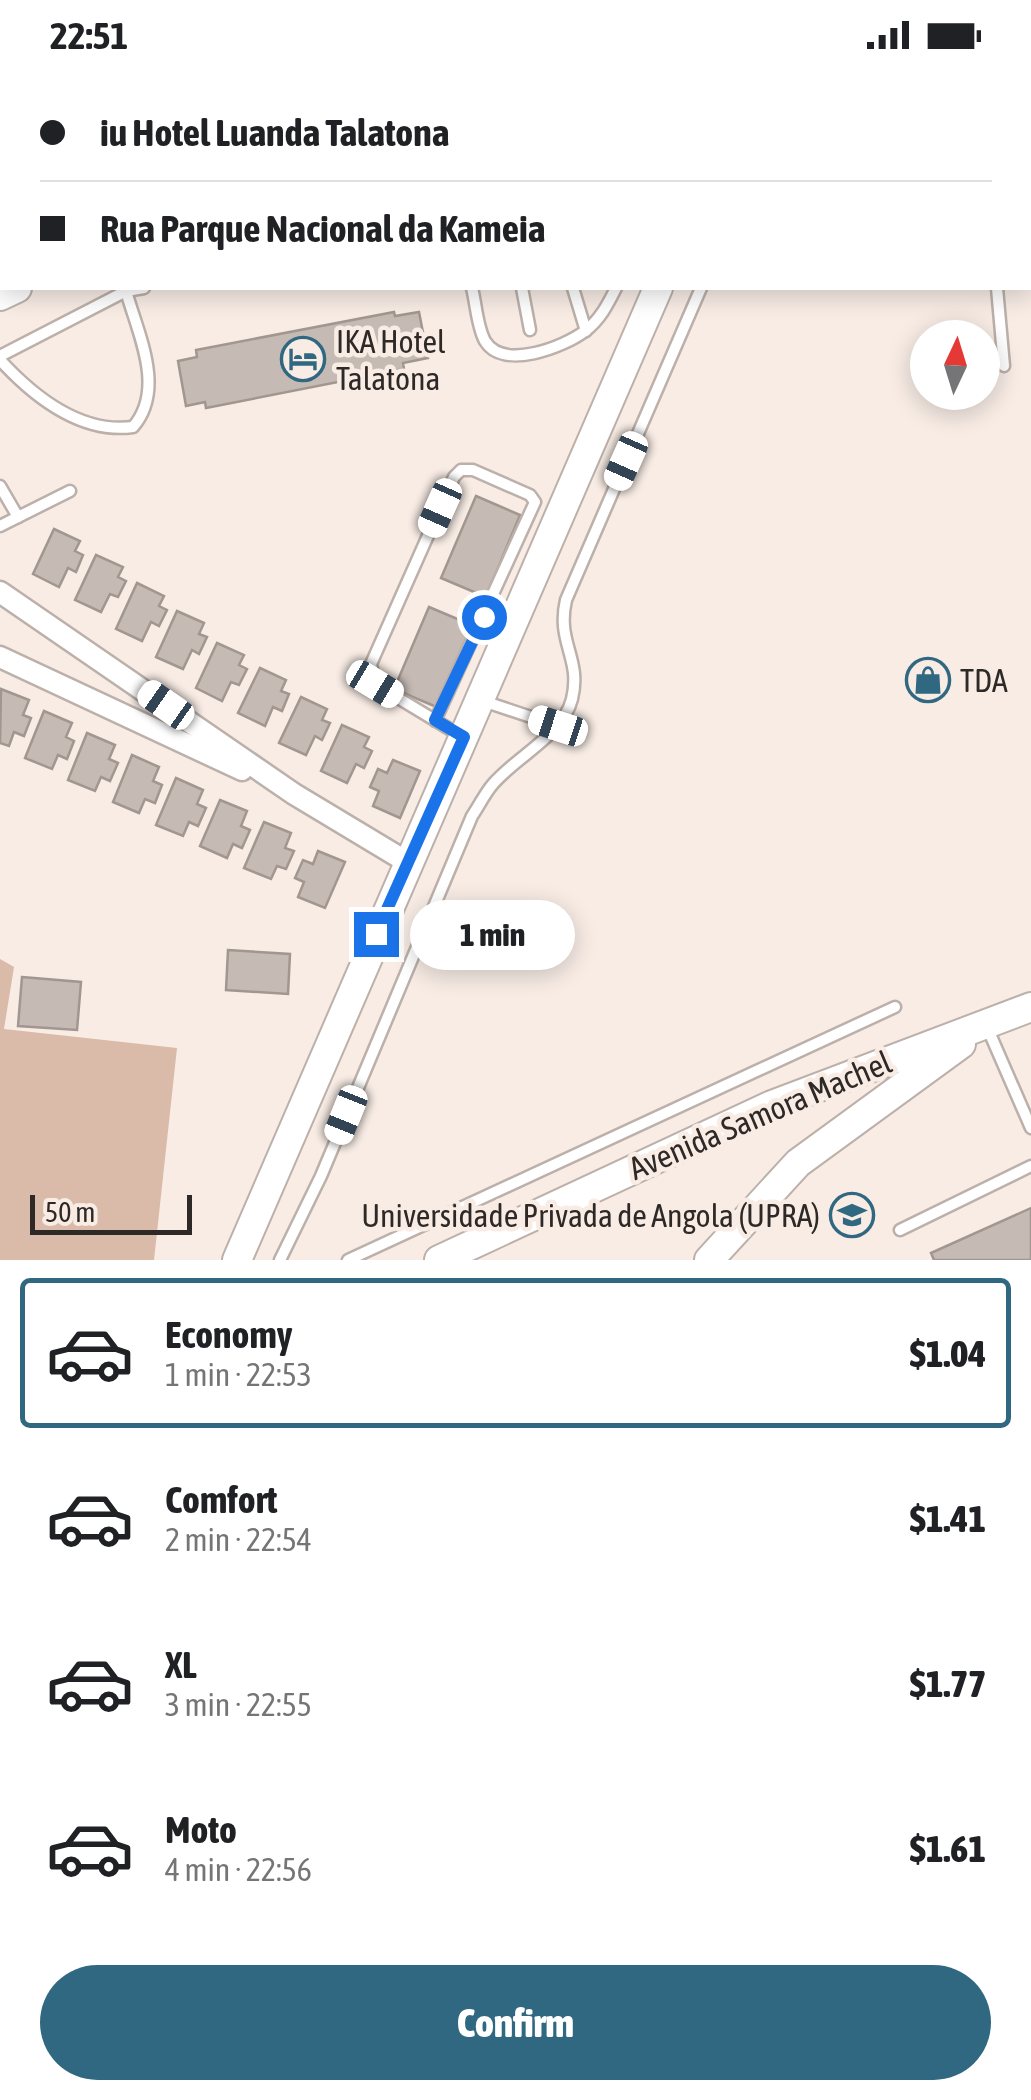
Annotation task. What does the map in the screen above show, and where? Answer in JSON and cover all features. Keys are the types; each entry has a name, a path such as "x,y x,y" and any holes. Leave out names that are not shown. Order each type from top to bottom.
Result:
{"street":[{"path":"237,1260 657,290"},
{"path":"0,592 294,794 408,862"},
{"path":"0,657 294,794"},
{"name":"Avenida Samora Machel","path":"439,1260 772,1105 1031,1007"},
{"path":"709,1260 798,1162 987,1026"},
{"path":"246,1260 252,1225"}],"lane":[{"path":"126,292 151,394 145,413 133,427 110,430 86,425 44,398 0,358 126,292 135,290"},
{"path":"472,290 484,341 498,353 516,355 562,345 586,331 606,310 615,290"},
{"path":"522,290 530,330"},
{"path":"574,290 586,331"},
{"path":"280,1260 322,1176 472,816 493,784 558,726 572,702 576,674 561,631 566,600 700,290"},
{"path":"997,290 1004,366"},
{"path":"435,720 535,502 530,495 473,470 461,470 454,477 372,664 375,684 435,720 464,737"},
{"path":"0,486 18,517"},
{"path":"0,526 70,491"},
{"path":"481,700 558,726"},
{"path":"348,1260 895,1007"},
{"path":"987,1026 1031,1128"},
{"path":"900,1230 1031,1166"}],"shaded area":[{"path":"0,959 14,967 4,1029 177,1048 154,1260 0,1260"}],"building":[{"name":"IKA Hotel Talatona","path":"394,312 395,316 419,312 428,358 403,363 404,369 206,408 205,402 186,406 178,361 197,357 196,350"},
{"path":"476,496 520,515 486,597 441,578"},
{"path":"54,529 80,541 75,551 83,555 76,572 68,568 59,587 33,574"},
{"path":"96,555 123,567 118,577 126,581 118,597 110,594 101,612 75,600"},
{"path":"137,583 164,596 159,606 167,610 159,626 151,622 142,641 116,629"},
{"path":"429,607 474,626 439,708 394,689"},
{"path":"177,611 204,623 199,634 207,637 199,654 192,650 183,669 156,657"},
{"path":"217,643 244,655 239,665 247,669 239,685 231,682 222,701 196,688"},
{"path":"260,668 286,680 281,691 289,694 282,711 273,707 265,726 238,713"},
{"path":"1,689 29,700 23,715 31,718 24,736 14,732 9,746 0,743"},
{"path":"301,697 327,709 322,720 330,723 322,740 315,736 306,755 279,743"},
{"path":"44,711 72,723 66,737 74,741 67,759 58,755 52,769 25,758"},
{"path":"342,725 369,737 364,747 372,751 364,768 356,764 347,783 321,771"},
{"path":"87,733 115,745 109,759 118,763 110,781 101,777 95,791 68,780"},
{"path":"132,755 159,767 153,781 162,785 155,803 145,799 139,813 113,802"},
{"path":"393,760 420,771 400,818 373,806 379,791 370,787 378,769 387,773"},
{"path":"176,778 203,790 197,804 206,808 198,826 189,822 183,836 156,825"},
{"path":"220,800 247,811 241,826 250,830 242,848 233,844 227,858 200,846"},
{"path":"264,822 291,833 285,848 294,851 286,869 277,866 271,879 244,868"},
{"path":"318,851 345,862 325,908 298,897 304,882 295,878 303,860 313,864"},
{"path":"228,950 290,954 288,994 226,990"},
{"path":"22,977 81,982 77,1030 18,1026"},
{"path":"1031,1208 1031,1260 934,1260 931,1253"}],"place":[{"name":"IKA Hotel Talatona","path":"303,359"},
{"name":"TDA","path":"928,680"},
{"name":"Universidade Privada de Angola (UPRA)","path":"852,1215"}],"route":[{"path":"376,934 464,737 435,720 484,617"}]}
